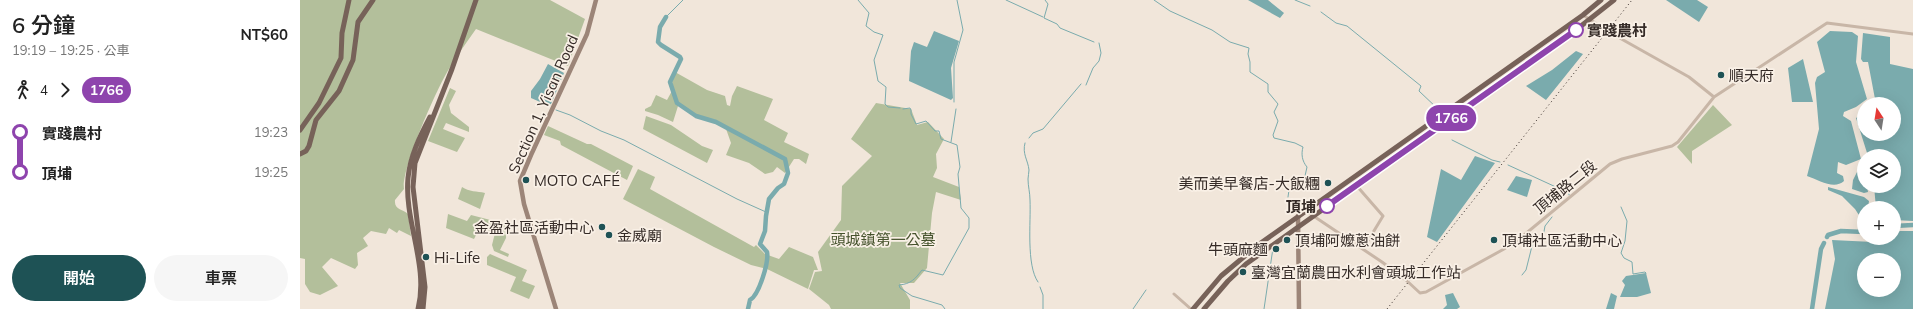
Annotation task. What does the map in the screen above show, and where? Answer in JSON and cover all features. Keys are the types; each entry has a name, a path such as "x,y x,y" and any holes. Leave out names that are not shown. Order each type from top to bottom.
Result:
{"main road":[{"path":"300,130 319,103 341,58 342,33 349,0"},
{"path":"300,154 306,151 309,146 316,120 340,90 353,60 358,22 373,0"},
{"path":"423,309 425,287 413,177 415,162 476,0"},
{"path":"1192,309 1232,265 1298,216 1584,15 1602,0"},
{"path":"1204,309 1228,281 1246,264 1313,215 1590,20 1614,0"},
{"path":"418,309 421,287 409,198 408,177 410,165 417,144 438,104"}],"street":[{"name":"Section 1, Yisan Road","path":"556,309 524,204 520,181 587,34 596,0"},
{"path":"1584,15 1590,20 1689,77 1714,97"},
{"name":"頂埔路二段","path":"1306,211 1364,249 1406,280 1420,293 1426,292 1518,240 1610,164 1622,159 1672,146 1678,142 1714,97 1827,23 1913,34"},
{"path":"1356,185 1384,216 1364,249"},
{"path":"1298,216 1298,309"},
{"path":"1174,294 1192,309"}],"green space":[{"path":"300,0 550,0 585,19 568,66 476,29 452,64 436,93 408,164 404,189 395,200 397,208 408,214 411,236 399,230 397,233 389,228 386,234 371,231 363,238 368,246 357,253 358,265 355,269 331,258 322,267 338,286 320,295 310,292 305,284 305,259 300,258"},
{"path":"675,72 707,90 725,96 727,105 730,106 732,96 737,86 773,99 764,120 788,133 784,142 809,154 806,164 799,159 794,159 785,173 777,167 773,172 765,174 749,163 726,155 731,143 725,126 715,120 697,115 680,104 673,122 645,111 645,109 651,106 656,95 667,100 673,89 672,81"},
{"path":"450,88 456,91 449,105 451,113 469,127 469,132 446,123 443,129 465,138 457,152 428,141"},
{"name":"頭城鎮第一公墓","path":"876,103 911,109 917,125 928,122 944,139 936,154 937,168 933,177 959,187 961,200 936,192 932,213 927,268 914,283 900,283 910,300 910,309 831,309 829,305 809,289 815,272 822,271 818,252 841,220 842,186 872,156 851,139"},
{"path":"1713,105 1732,125 1692,151 1692,164 1677,147"},
{"path":"646,116 671,125 702,146 713,150 707,163 643,129"},
{"path":"548,126 587,144 591,144 633,166 627,180 561,145 560,141 544,135"},
{"path":"638,169 655,177 650,189 754,247 756,245 765,254 779,259 789,247 813,257 818,270 814,270 808,289 767,269 751,265 714,247 623,199"},
{"path":"462,187 470,191 485,193 480,209 458,199"},
{"path":"448,214 467,221 471,215 506,224 506,238 500,250 509,254 508,257 494,251 492,245 495,233 480,227 474,239 446,228"},
{"path":"490,254 527,270 522,281 535,286 529,299 510,291 516,277 487,265 487,257"}],"water":[{"path":"1248,0 1268,0 1284,13 1280,18"},
{"path":"1666,0 1697,0 1708,7 1699,22"},
{"path":"934,31 959,41 951,68 953,98 951,100 909,81 911,51 914,42 927,47"},
{"path":"1830,31 1852,32 1858,36 1856,62 1866,97 1857,97 1857,106 1844,112 1843,116 1851,121 1858,149 1857,149 1857,161 1846,165 1838,162 1837,173 1843,176 1844,181 1836,185 1807,176 1819,129 1815,83 1817,77 1825,72 1817,42"},
{"path":"1863,33 1890,37 1890,64 1913,69 1913,221 1901,220 1901,201 1875,201 1875,193 1901,193 1901,149 1866,149 1863,141 1901,141 1901,97 1875,97 1868,62 1863,62 1861,59"},
{"path":"1576,51 1583,54 1546,100 1526,86 1552,70"},
{"path":"1803,59 1813,102 1792,102 1788,68"},
{"path":"548,64 564,73 551,104 547,105 531,98 531,91 540,79"},
{"path":"1475,156 1495,163 1437,242 1427,237 1441,169 1461,180"},
{"path":"1857,172 1857,191 1852,189 1853,180"},
{"path":"1516,176 1532,180 1527,197 1507,190"},
{"path":"1828,187 1864,197 1869,201 1857,201 1857,212 1842,196 1828,190"},
{"path":"1901,231 1913,231 1913,309 1825,309 1835,259 1832,240 1857,241 1857,245 1901,245"},
{"path":"1646,273 1651,293 1637,297 1620,297 1625,285 1622,281 1626,276"},
{"path":"1453,293 1460,307 1457,309 1443,309 1447,305 1445,295"},
{"path":"1611,293 1617,296 1614,309 1606,309"}],"waterway":[{"path":"666,17 683,0"},
{"path":"858,0 869,13 866,26 874,32 883,35 874,60 878,81 886,87 885,104 888,107 900,108"},
{"path":"954,102 954,62 963,30 957,0"},
{"path":"1006,0 1043,17"},
{"path":"1045,0 1048,4 1044,18 1057,24 1060,28 1094,42"},
{"path":"1154,0 1170,11 1212,30 1230,42 1249,48 1248,54 1250,72 1268,84 1268,92 1278,104 1274,112 1278,121 1273,135 1274,138 1295,143 1303,147 1302,157 1307,167 1305,176 1289,190 1288,197"},
{"path":"1295,0 1310,6"},
{"path":"1321,12 1336,23 1347,26 1421,86 1419,91 1438,109 1439,112"},
{"path":"666,17 660,27 658,42 681,59 670,82 677,103 696,116 716,122 785,159 788,173 784,184 778,188 769,199 765,231 760,244 767,252 765,270 757,292 750,300 748,309"},
{"path":"1086,85 1093,68 1099,61 1101,53 1099,43"},
{"path":"1029,138 1033,133 1043,129 1081,84"},
{"path":"903,109 910,108 916,124 926,121 935,131 939,131 941,139 957,145 960,167 958,174 961,208 969,218 969,228 943,275 922,270 907,284 899,285 900,288 912,296 942,305 945,309"},
{"path":"951,142 956,109"},
{"path":"556,110 624,140 737,199 766,212"},
{"path":"1452,140 1492,160 1500,162"},
{"path":"1025,143 1025,154 1029,170 1030,254 1034,274 1038,282"},
{"path":"1508,165 1569,193 1569,195"},
{"path":"1621,207 1627,221 1625,241 1621,253 1624,258 1632,262 1633,274 1646,273"},
{"path":"1522,275 1526,270 1532,246 1543,237 1545,226 1552,217"},
{"path":"1901,226 1913,225"},
{"path":"1827,237 1828,235 1841,231 1857,232"},
{"path":"1812,309 1821,249 1824,243"},
{"path":"1264,309 1273,248"},
{"path":"1040,287 1043,295 1043,309"},
{"path":"1133,309 1146,290"}],"railway":[{"path":"1387,309 1632,0"}],"bus line":[{"name":"1766","path":"1327,206 1576,30"}],"place":[{"name":"實踐農村","path":"1576,30"},
{"name":"順天府","path":"1721,75"},
{"name":"MOTO CAFÉ","path":"526,180"},
{"name":"美而美早餐店-大飯糰","path":"1328,183"},
{"name":"頂埔","path":"1327,206"},
{"name":"金盈社區活動中心","path":"602,227"},
{"name":"金威廟","path":"609,235"},
{"name":"頂埔阿嬤蔥油餅","path":"1287,240"},
{"name":"頂埔社區活動中心","path":"1494,240"},
{"name":"牛頭麻麵","path":"1276,249"},
{"name":"Hi-Life","path":"426,257"},
{"name":"臺灣宜蘭農田水利會頭城工作站","path":"1243,272"}]}
